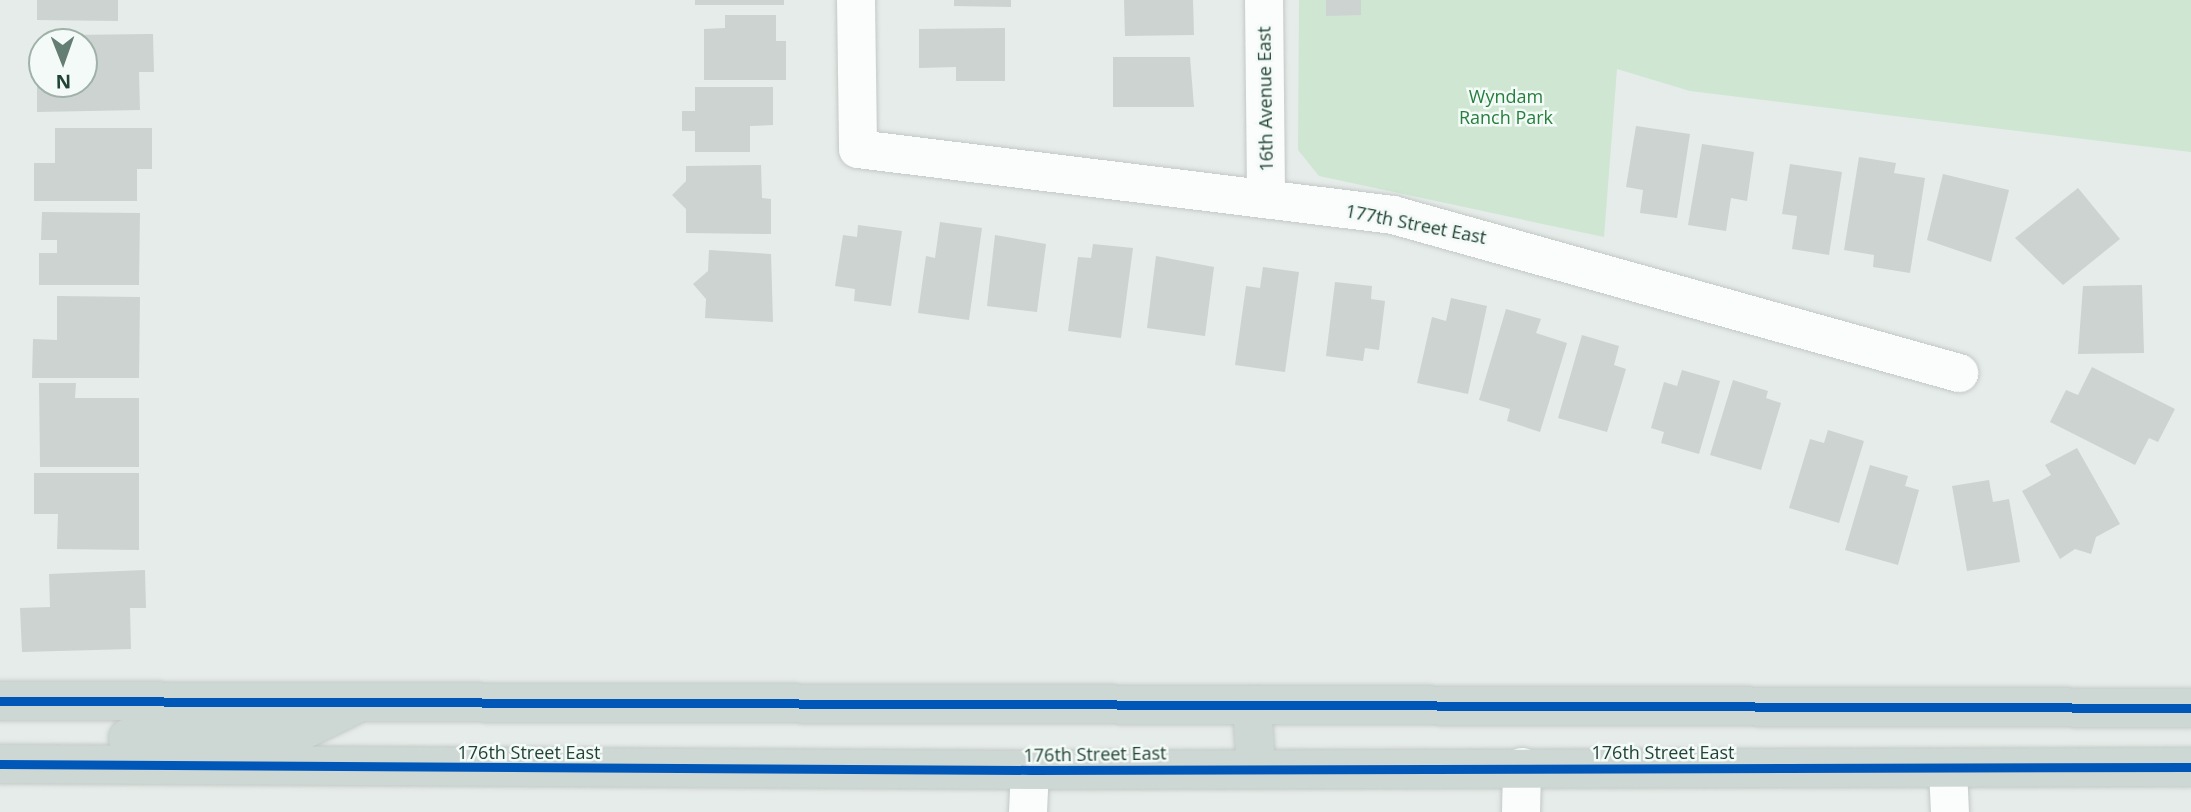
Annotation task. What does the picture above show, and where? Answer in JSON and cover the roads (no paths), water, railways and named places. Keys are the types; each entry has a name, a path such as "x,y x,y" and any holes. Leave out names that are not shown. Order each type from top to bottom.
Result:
{"main road":[{"path":"0,701 2191,708"},
{"path":"52,763 92,739 291,736 356,704"},
{"path":"1252,705 1256,768"},
{"name":"176th Street East","path":"0,764 1030,770 1522,766 1948,770 2191,767"}],"street":[{"name":"177th Street East","path":"856,0 858,149 1266,198 1459,229 1959,373"},
{"name":"16th Avenue East","path":"1264,0 1266,198"},
{"path":"1521,812 1522,766"},
{"path":"1028,812 1030,770"},
{"path":"1948,770 1950,812"}],"park label":[{"name":"Wyndam Ranch Park","path":"1506,107"}]}
